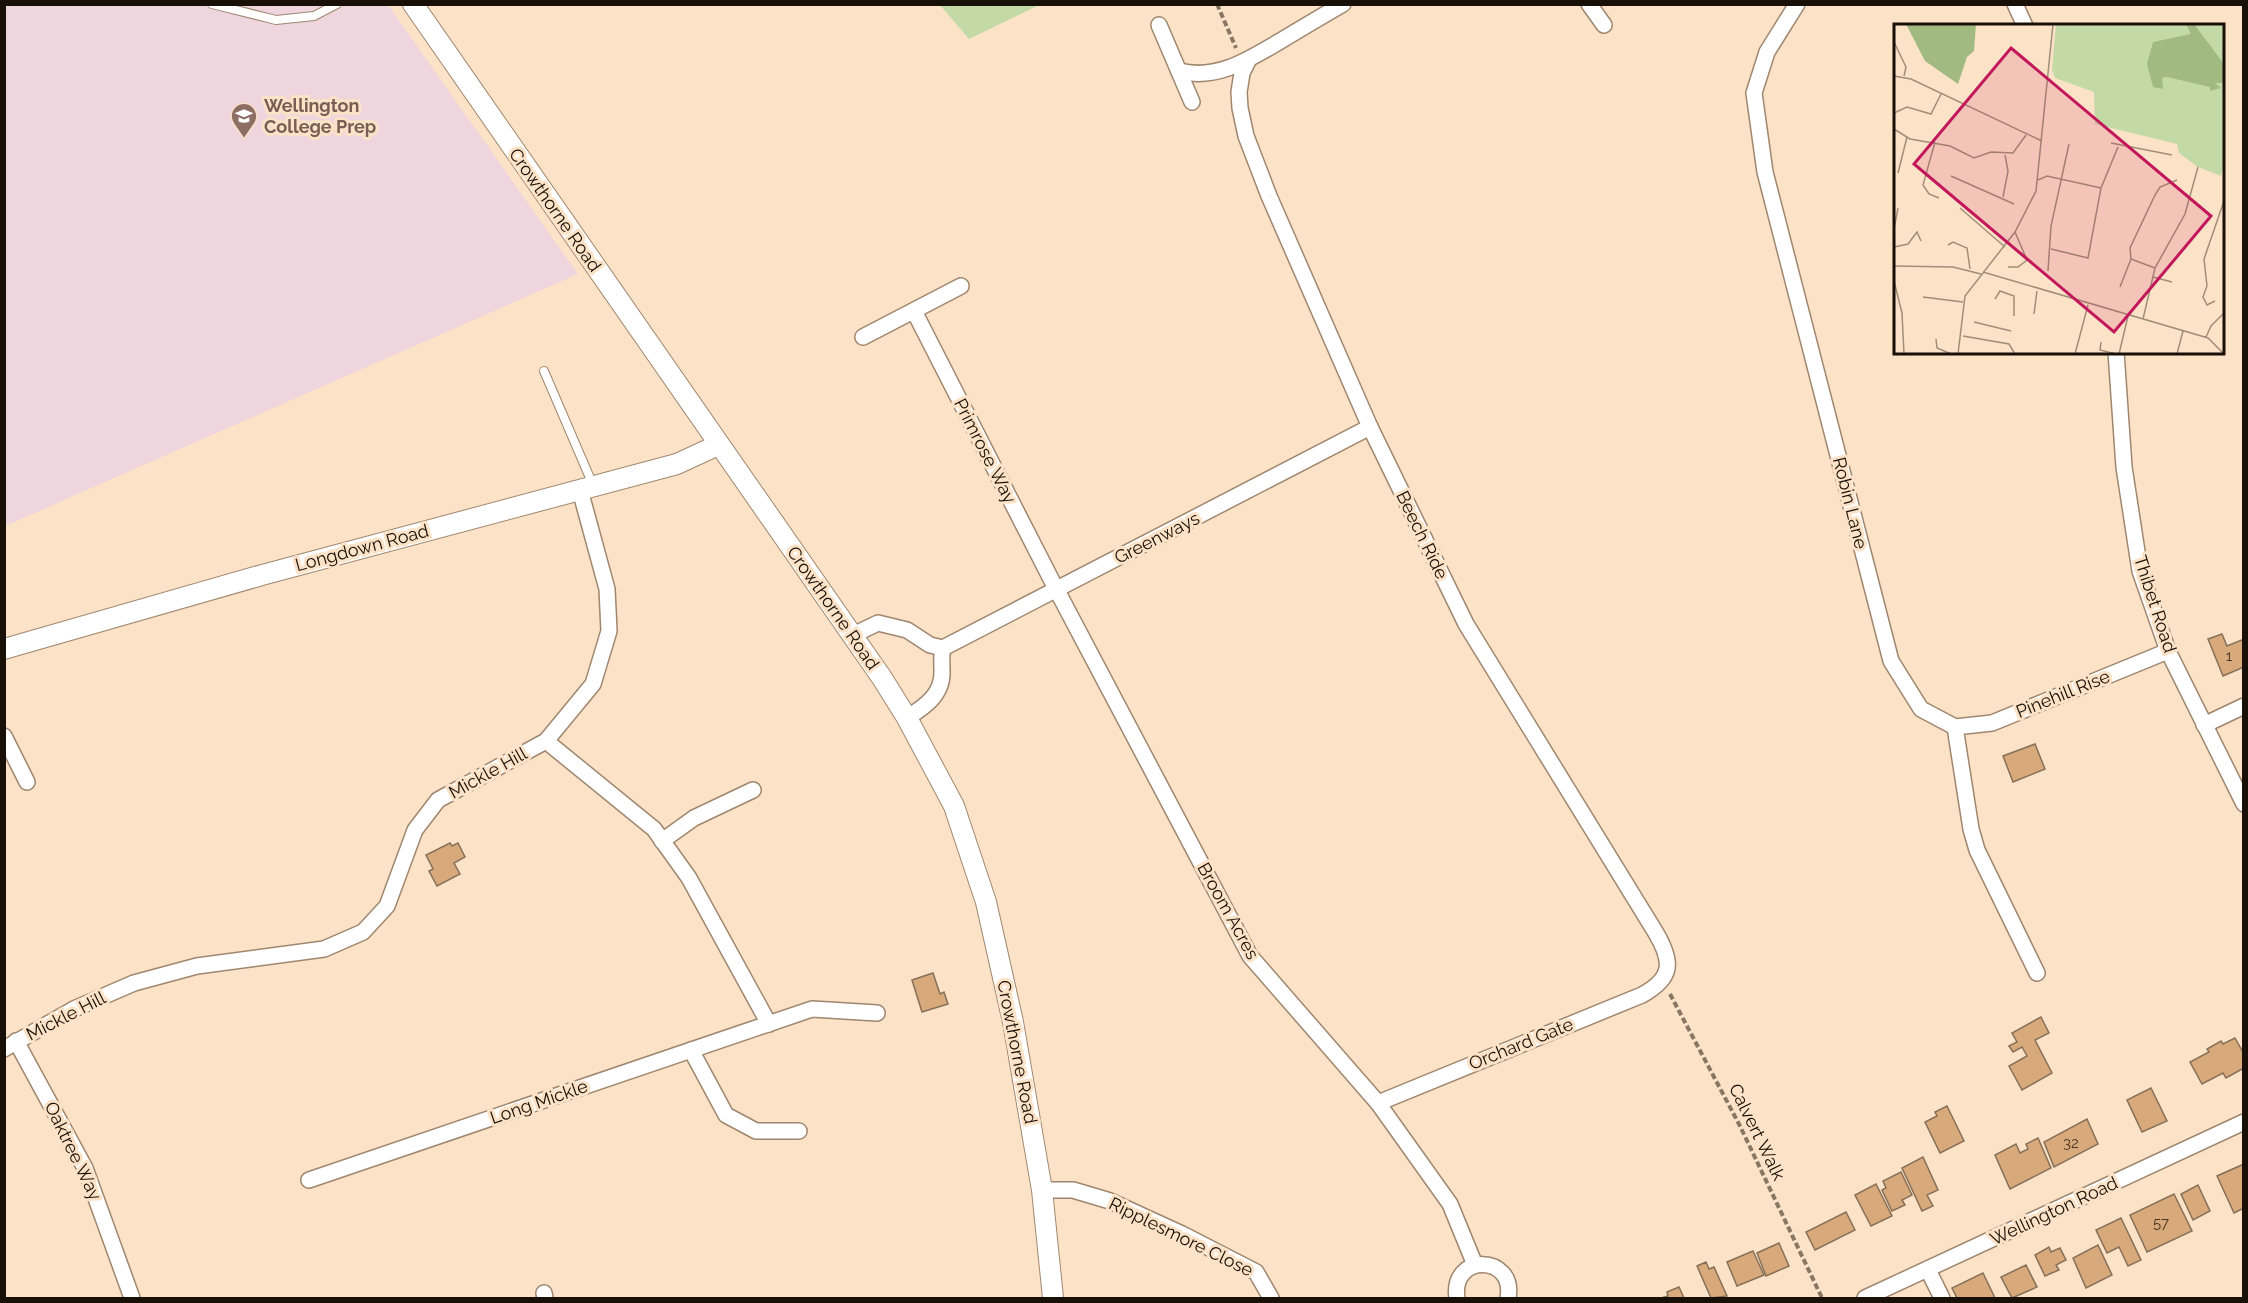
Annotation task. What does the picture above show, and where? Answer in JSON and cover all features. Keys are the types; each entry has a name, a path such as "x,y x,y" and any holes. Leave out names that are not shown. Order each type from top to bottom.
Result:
{"street":[{"name":"Crowthorne Road","path":"413,4 718,445 853,635 907,718 954,807 986,902 1013,1022 1042,1190 1053,1299"},
{"path":"1179,71 1190,74 1217,71 1248,61 1342,4"},
{"path":"1589,4 1604,26"},
{"name":"Robin Lane","path":"1797,4 1767,52 1754,93 1765,172 1890,661 1922,709 1955,727"},
{"path":"2015,4 2024,24"},
{"path":"1159,25 1192,102"},
{"name":"Beech Ride","path":"1248,61 1242,74 1239,92 1239,108 1246,136 1269,196 1370,428 1466,624 1665,949 1668,961 1662,981"},
{"path":"1217,71 1231,81 1239,92"},
{"path":"863,338 961,286"},
{"name":"Primrose Way","path":"914,311 1058,590"},
{"name":"Thibet Road","path":"2116,354 2124,467 2140,571 2168,651 2244,804"},
{"name":"Greenways","path":"943,648 1370,428"},
{"name":"Longdown Road","path":"4,649 262,575 677,464 718,445"},
{"name":"Mickle Hill","path":"10,1045 74,1009 134,983 197,966 324,949 363,932 387,906 415,830 438,800 546,741 593,684 609,631 607,589 587,489"},
{"name":"Broom Acres","path":"1058,590 1250,956 1378,1103 1450,1204 1475,1265"},
{"path":"853,635 878,623 907,630 930,645 943,648 941,658 943,674 938,690 931,702 907,718"},
{"name":"Pinehill Rise","path":"1955,727 1992,723 2168,651"},
{"path":"2204,725 2244,706"},
{"path":"1955,727 1971,829 1977,850 2037,973"},
{"path":"4,736 27,782"},
{"path":"546,741 654,830 689,878 770,1024"},
{"path":"662,841 694,818 753,790"},
{"name":"Orchard Gate","path":"1378,1103 1642,995 1662,981"},
{"name":"Long Mickle","path":"309,1180 812,1009 877,1013"},
{"name":"Oaktree Way","path":"10,1045 85,1168 132,1299"},
{"path":"691,1050 726,1115 756,1131 799,1131"},
{"name":"Wellington Road","path":"1865,1299 2244,1122"},
{"name":"Ripplesmore Close","path":"1042,1190 1073,1190 1110,1200 1182,1234 1257,1272 1271,1299"},
{"path":"1457,1299 1457,1282 1461,1275 1475,1265 1491,1265 1504,1275 1509,1290 1508,1299"},
{"path":"1928,1270 1942,1299"}],"lane":[{"path":"212,4 276,20 314,16 337,4"},
{"path":"544,371 587,489"}],"path":[{"path":"1217,4 1238,52 1248,61"},
{"name":"Calvert Walk","path":"1662,981 1740,1126 1822,1299"}],"shaded area":[{"name":"Wellington College Prep","path":"5,5 388,5 578,274 5,526"}],"green space":[{"path":"940,5 1039,5 969,39"}],"building":[{"path":"2222,634 2227,646 2244,639 2244,667 2223,676 2208,639"},
{"path":"2035,744 2045,769 2013,782 2003,756"},
{"path":"450,843 452,846 458,843 465,857 454,863 460,874 437,886 429,871 433,869 426,855"},
{"path":"933,973 940,994 944,992 948,1004 922,1012 912,980"},
{"path":"2041,1017 2049,1033 2035,1040 2052,1073 2022,1090 2009,1066 2027,1056 2022,1047 2013,1052 2009,1046 2017,1042 2012,1033"},
{"path":"2235,1038 2244,1054 2244,1068 2226,1078 2223,1073 2202,1084 2190,1062 2209,1052 2207,1049 2221,1041 2223,1044"},
{"path":"2151,1088 2167,1121 2142,1132 2127,1100"},
{"path":"1947,1106 1964,1141 1940,1153 1925,1122 1937,1116 1935,1112"},
{"path":"2087,1119 2098,1144 2054,1167 2044,1142"},
{"path":"2038,1138 2051,1168 2010,1189 1995,1155 2016,1144 2020,1153 2028,1149 2026,1144"},
{"path":"1923,1157 1938,1190 1927,1195 1933,1206 1922,1211 1902,1168"},
{"path":"2244,1164 2244,1208 2234,1213 2217,1176"},
{"path":"1901,1172 1912,1195 1902,1200 1905,1205 1892,1211 1882,1190 1886,1188 1883,1181"},
{"path":"1876,1184 1892,1216 1871,1226 1855,1195"},
{"path":"2198,1185 2210,1211 2193,1220 2181,1194"},
{"path":"2174,1194 2192,1231 2147,1252 2130,1215"},
{"path":"1846,1212 1855,1230 1815,1250 1806,1232"},
{"path":"2121,1218 2141,1260 2128,1266 2119,1247 2107,1253 2096,1230"},
{"path":"1779,1243 1789,1266 1766,1276 1757,1253"},
{"path":"2098,1245 2112,1275 2086,1288 2073,1258"},
{"path":"2049,1247 2051,1252 2060,1248 2066,1260 2056,1265 2059,1270 2045,1276 2035,1255"},
{"path":"1753,1251 1764,1275 1737,1286 1727,1262"},
{"path":"1706,1262 1709,1269 1714,1267 1727,1296 1711,1298 1697,1266"},
{"path":"2026,1265 2037,1287 2012,1298 2001,1277"},
{"path":"1983,1273 1995,1298 1957,1298 1952,1288"},
{"path":"1679,1287 1684,1298 1661,1298 1668,1296 1667,1292"}],"place":[{"name":"Wellington College Prep","path":"244,139"}]}
